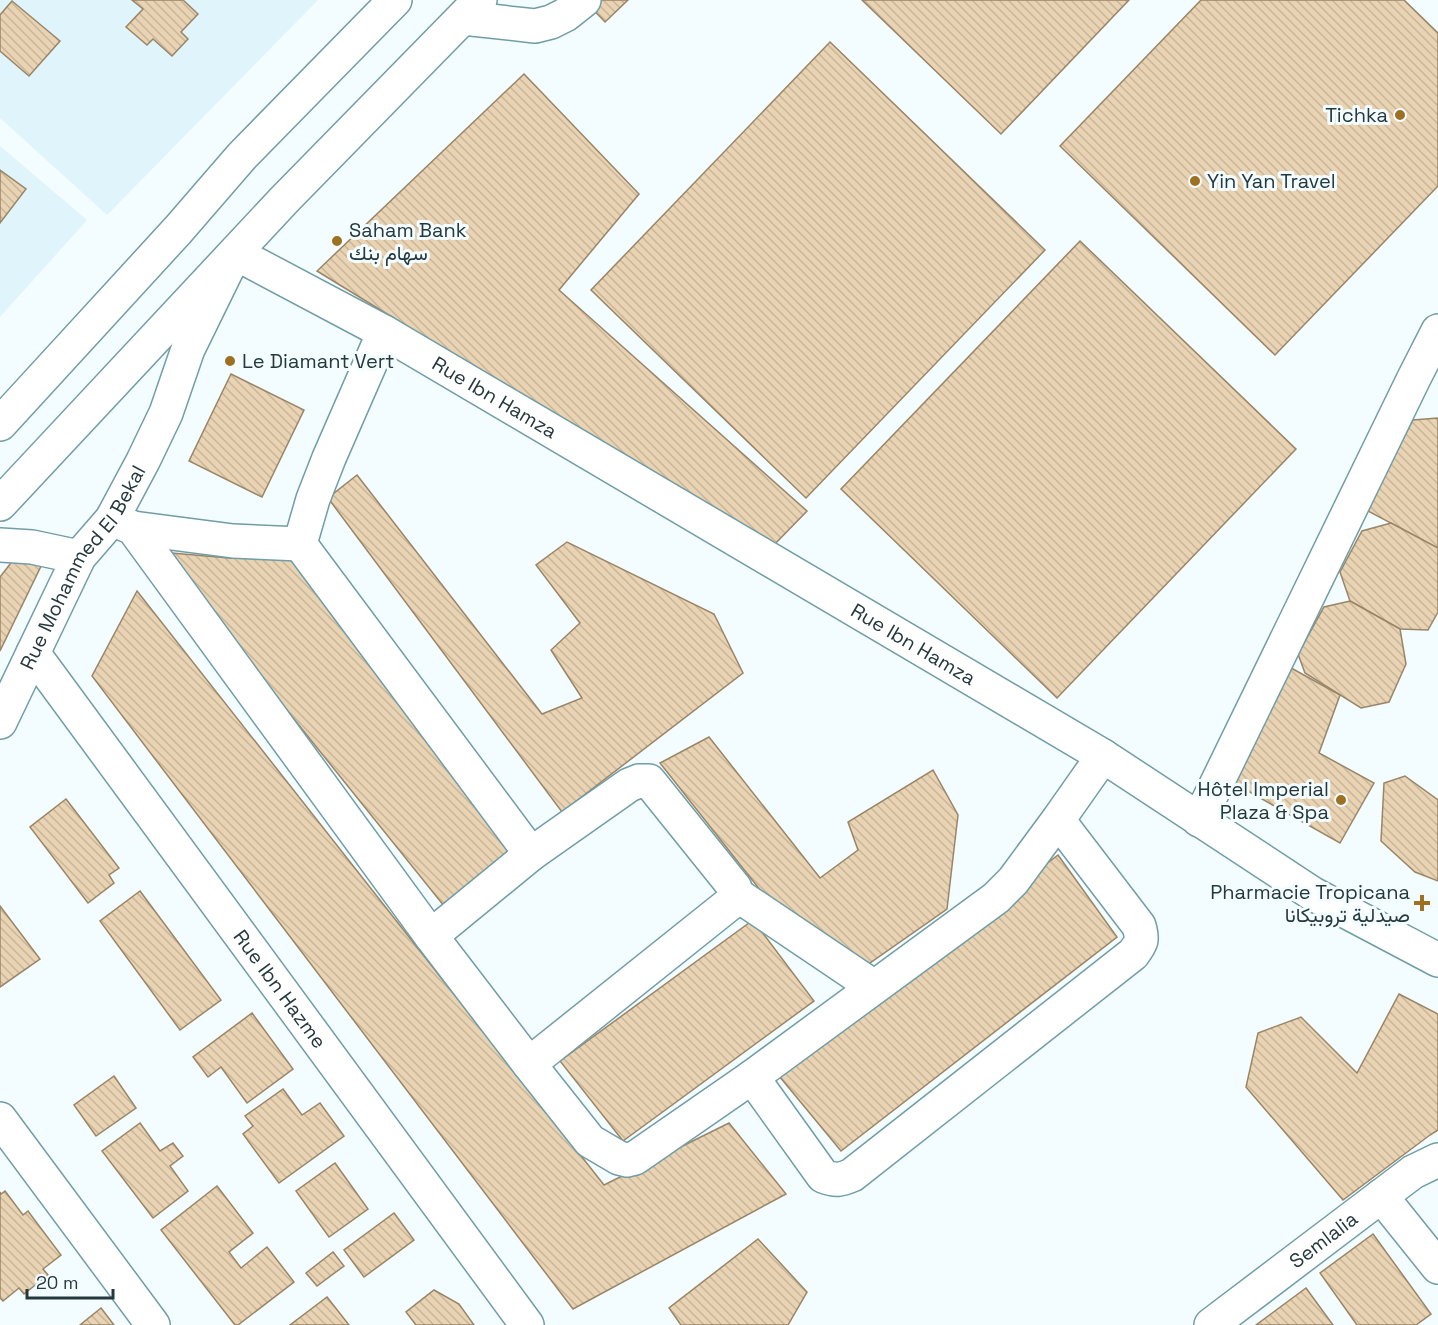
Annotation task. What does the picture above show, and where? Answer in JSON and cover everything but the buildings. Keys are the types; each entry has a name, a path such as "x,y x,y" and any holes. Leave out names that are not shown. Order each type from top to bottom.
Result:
{"street":[{"path":"0,424 178,230 242,156 395,0"},
{"path":"0,504 285,199 472,9 535,26 565,15 584,0"},
{"name":"Rue Ibn Hamza","path":"235,252 384,332 1103,756 1312,894 1438,960"},
{"name":"Rue Mohammed El Bekal","path":"0,722 79,557 123,523 143,461 165,413 188,349 235,252"},
{"path":"1199,820 1426,379 1438,331"},
{"path":"300,544 313,499 329,458 384,332"},
{"path":"123,523 233,541 300,544"},
{"path":"123,523 529,1064 590,1141 619,1158 627,1160 635,1158 752,1077 996,898 1059,820 1103,756"},
{"path":"300,544 531,854"},
{"path":"0,545 32,547 79,557"},
{"name":"Rue Ibn Hazme","path":"33,653 527,1325"},
{"path":"431,936 531,854 629,785 639,781 649,781 735,888 736,894 733,901 529,1064"},
{"path":"752,1077 824,1176 840,1180 852,1175 1133,954 1143,938 1139,926 1059,820"},
{"path":"736,894 874,987"},
{"path":"0,1119 153,1325"},
{"name":"Semlalia","path":"1211,1325 1413,1172 1438,1160"},
{"path":"1381,1196 1438,1266"}],"shaded area":[{"path":"0,0 318,0 107,215 0,118"},
{"path":"0,146 87,220 0,317"}],"place":[{"name":"Tichka","path":"1400,115"},
{"name":"Yin Yan Travel","path":"1195,181"},
{"name":"Saham Bank سهام بنك","path":"337,241"},
{"name":"Le Diamant Vert","path":"230,361"},
{"name":"Hôtel Imperial Plaza & Spa","path":"1341,800"},
{"name":"Pharmacie Tropicana صيدلية تروبيكانا","path":"1422,903"}]}
